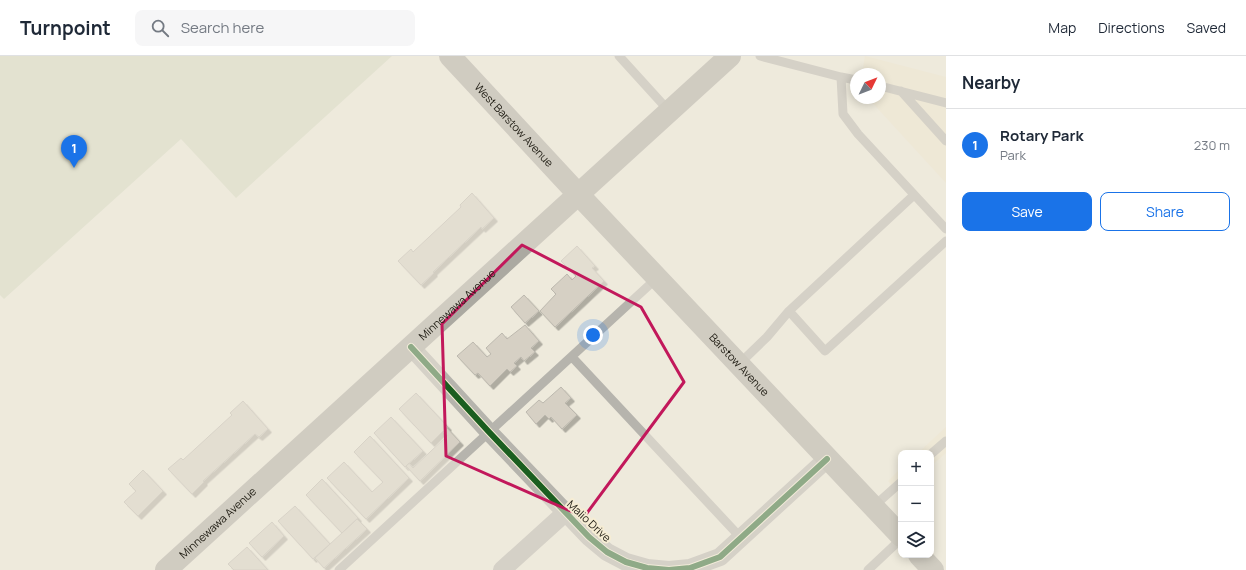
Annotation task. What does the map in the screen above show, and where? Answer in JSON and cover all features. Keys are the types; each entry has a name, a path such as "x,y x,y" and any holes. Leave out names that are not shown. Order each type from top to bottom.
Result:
{"main road":[{"name":"West Barstow Avenue","path":"450,56 578,194"},
{"name":"Minnewawa Avenue","path":"166,570 730,56"},
{"name":"Barstow Avenue","path":"578,194 658,277 738,365 898,535"},
{"path":"921,558 933,570"}],"street":[{"name":"Malio Drive","path":"411,347 589,537 607,552 626,562 648,568 690,569 720,557 827,459"},
{"path":"502,570 565,513"}],"lane":[{"path":"619,56 669,111"},
{"path":"760,56 850,78"},
{"path":"841,76 843,114 858,134 946,229"},
{"path":"886,88 946,103"},
{"path":"901,92 946,141"},
{"path":"738,365 767,337 789,311 914,195"},
{"path":"789,311 825,351 946,241"},
{"path":"339,570 658,277"},
{"path":"572,357 741,538"},
{"path":"934,451 946,441"},
{"path":"873,507 898,485"},
{"path":"868,570 898,541"}],"highlighted area":[{"path":"522,245 641,307 684,382 584,517 446,456 442,324"}],"shaded area":[{"path":"865,56 946,77 946,183 874,104 886,104 886,68 863,68"},
{"path":"946,427 946,453 934,463 934,450 921,450"},
{"path":"898,471 898,492 888,481"}],"green space":[{"path":"0,56 392,56 236,198 181,139 4,299 0,295"}],"building":[{"path":"472,193 494,218 482,229 481,227 421,285 398,261 411,249 413,252 461,207 460,205"},
{"path":"577,246 595,266 592,268 604,281 555,327 540,311 556,294 551,289 567,274 572,280 576,276 561,261"},
{"path":"524,295 539,311 525,323 511,307"},
{"path":"525,325 539,341 531,348 535,352 524,361 521,357 514,363 517,366 510,372 507,369 490,386 478,373 475,375 457,356 473,342 487,357 491,354 486,348 502,333 507,339"},
{"path":"561,387 571,398 565,403 577,415 562,429 551,417 549,419 545,415 536,424 526,412 539,400 543,403"},
{"path":"416,393 460,442 420,481 406,466 409,463 413,468 447,436 443,431 431,443 399,409"},
{"path":"243,401 268,429 259,437 255,434 203,481 204,482 192,494 168,469 181,458 183,460 232,415 230,413"},
{"path":"391,417 423,451 405,467 374,433"},
{"path":"370,436 409,478 366,519 327,478 344,462 372,492 383,482 354,452"},
{"path":"143,470 163,491 138,516 124,502 136,491 129,484"},
{"path":"322,479 358,518 342,533 306,495"},
{"path":"295,506 330,544 313,559 278,521"},
{"path":"357,519 367,529 324,568 315,558"},
{"path":"272,522 284,536 262,557 249,543"},
{"path":"247,547 268,570 234,570 228,564"}],"cycle path":[{"path":"411,347 589,537 607,552 626,562 647,568 669,570 690,568 720,557 827,459"}],"place":[{"name":"Rotary Park","path":"74,168"}]}
